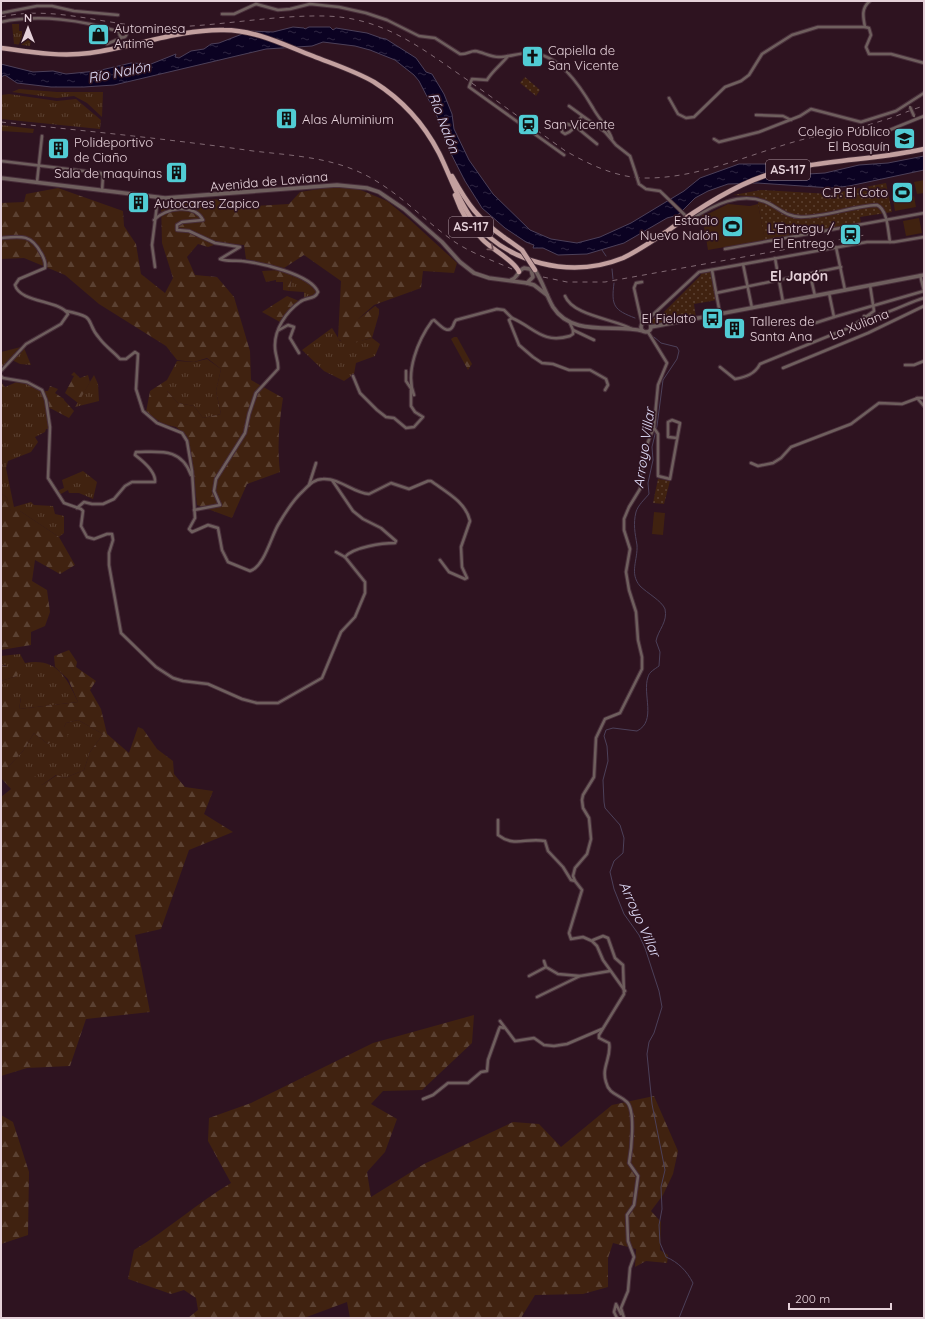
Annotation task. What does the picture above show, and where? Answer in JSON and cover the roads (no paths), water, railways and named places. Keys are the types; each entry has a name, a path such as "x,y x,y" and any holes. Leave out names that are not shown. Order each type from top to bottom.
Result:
{"main road":[{"name":"AS-117","path":"1,48 50,54 90,53 199,31 222,29 262,36 358,74 383,88 410,112 439,153 470,207 482,221 526,255 533,270"},
{"name":"AS-117","path":"445,167 464,207 479,227 510,251 535,262 560,268 597,266 634,253 692,214 728,193 764,176 805,167 924,149"},
{"name":"AS-117","path":"439,153 466,220 482,239 514,265 518,273"}],"street":[{"path":"865,27 863,12 866,4 870,1"},
{"path":"222,14 234,14 250,6 258,4 278,10 290,9 310,4 339,7 387,20 419,36 435,38 460,54 474,51 494,56 530,53 546,58 562,67 572,76 585,93 616,145 632,158 639,184 643,188 660,191 690,220 720,203 749,200 765,202 786,215 799,217 813,217 877,205 882,208 890,242"},
{"path":"1,12 23,10 37,6 52,6 77,12 118,15"},
{"path":"1,22 20,19 72,21 120,33 123,31 127,34 126,36 107,44"},
{"path":"669,98 678,114 686,118 694,117 725,87 741,81 749,74 762,54 792,34 818,27 869,28 871,35 866,47 869,54 892,54 924,63"},
{"path":"120,33 122,37"},
{"path":"118,40 120,33"},
{"path":"508,55 502,63 494,69 487,80 472,79 468,87 564,154"},
{"path":"714,139 719,142 737,139 791,120 811,109 860,122 886,116 909,105 924,93"},
{"path":"909,105 915,117"},
{"path":"569,106 605,132 612,139"},
{"path":"756,115 783,116 791,120"},
{"path":"582,116 575,126 568,133 562,132 562,128 567,124 575,126 597,144"},
{"path":"882,133 915,117 924,116"},
{"path":"37,182 42,136"},
{"path":"1,161 101,173 103,176 102,191"},
{"name":"Avenida de Laviana","path":"1,178 158,197 184,197 337,185 368,188 379,192 404,209 442,242 460,262 474,273 489,278 522,282"},
{"path":"155,267 152,245 158,197"},
{"path":"154,220 165,212 181,209 196,212 203,220 182,222 177,225 177,230 189,231 225,246 239,246 240,248 221,258 222,261 241,260 288,271 312,284 318,292 317,296 301,300 284,318 275,342 278,369 255,394 245,433 216,479 214,491 220,506 194,510"},
{"path":"725,249 924,213"},
{"path":"508,281 513,280 524,268 533,270 559,314 570,323 584,326 632,329 645,326 650,318 697,273 836,247 868,242 894,242 924,237"},
{"path":"1,238 26,238 33,241 43,256 46,264 45,268 20,279 15,285 16,288 22,293 66,311 83,315 90,319 98,338 120,359 124,360 133,353 137,352 139,357 136,389 141,406 145,413 154,421 183,434 188,446 195,518 189,529 192,532 204,526 215,526 220,532 222,550 228,562 244,569 253,570 262,561 275,531 296,498 308,485 321,479 332,480 366,494 373,493 391,483 411,489 429,481 445,491 465,507 470,517 470,525 462,539 460,551 462,567 468,578 465,579 449,572 440,560"},
{"path":"836,247 845,290"},
{"path":"776,258 783,302"},
{"path":"743,264 752,308"},
{"path":"716,292 841,268"},
{"path":"527,283 533,277 533,270"},
{"path":"712,270 720,314"},
{"path":"518,273 522,282 534,285 547,295"},
{"path":"810,274 815,296"},
{"path":"627,329 720,314 922,275 924,291 812,324"},
{"path":"575,881 573,876 575,868 587,854 591,839 589,818 583,808 582,800 583,795 594,777 596,738 605,719 620,713 622,710 630,690 642,669 642,657 638,640 636,612 629,590 626,572 630,549 624,524 629,507 640,489 641,473 648,442 654,428 658,385 667,363 645,326 634,288 636,282 642,282"},
{"path":"870,285 874,306"},
{"path":"829,293 834,317"},
{"path":"566,296 569,302 577,308 632,329"},
{"path":"864,316 868,318 878,314 884,315 905,304 924,298"},
{"name":"La Xuliana","path":"720,367 735,378 754,373 760,364 851,327 874,310 874,306"},
{"name":"La Xuliana","path":"783,368 899,319 924,306"},
{"path":"353,376 360,393 377,410 386,417 396,419 406,428 414,427 423,417 415,412 411,406 411,378 415,355 432,321 434,320 443,329 448,329 453,326 456,320 497,309 504,310 512,318 524,323 542,336 548,338 570,336 573,334 570,323"},
{"path":"1,371 29,341 64,322 68,314 66,311"},
{"path":"512,318 509,322 519,345 525,352 542,363 553,364 569,370 590,370 606,379 608,385 605,390"},
{"path":"279,330 288,325 294,327 290,338 299,353"},
{"path":"645,326 648,332"},
{"path":"573,330 594,340"},
{"path":"905,365 914,365 924,361"},
{"path":"406,371 406,381 414,395"},
{"path":"1,376 3,378 27,382 42,390 46,400 50,427 48,478 64,503 83,511 82,526 87,537 94,539 110,533 113,537 109,553 109,565 121,632 156,667 173,678 208,684 242,699 257,703 278,703 322,678 340,632 355,617 365,593 365,582 345,557 336,552"},
{"path":"751,463 758,466 773,463 781,458 792,447 851,424 879,403 902,404 917,398 924,398"},
{"path":"917,398 924,406"},
{"path":"654,428 657,433 658,476 670,479 680,424 677,420 672,420 668,422 668,437 677,438"},
{"path":"78,508 84,502 99,505 112,500 126,485 134,481 154,482 155,478 145,463 135,455 136,452 160,450 172,454 186,465 192,481"},
{"path":"308,485 316,463"},
{"path":"332,480 353,511 363,519 381,528 396,541 396,543 380,544 355,550 345,557"},
{"path":"498,820 498,834 506,841 545,841 548,851 563,867 571,880 575,881 581,886 582,895 569,933 570,937 574,940 583,937 592,940 603,936 608,938 615,958 623,965 623,997 603,1029 600,1031 599,1038 609,1043 610,1048 608,1060 604,1067 605,1080 611,1093 628,1102 632,1110 632,1147 629,1164 638,1176 634,1205 627,1215 628,1241 634,1257 630,1268 628,1291 621,1308 623,1318"},
{"path":"592,940 610,971 624,991"},
{"path":"544,961 546,967 558,974 580,976 610,971"},
{"path":"528,976 546,967"},
{"path":"537,997 580,976"},
{"path":"500,1021 515,1041 534,1038 549,1047 567,1044 603,1029"},
{"path":"423,1099 433,1095 448,1083 468,1083 481,1072 487,1071 488,1060 498,1029 500,1027 504,1028"},
{"path":"617,1318 614,1312 616,1304 623,1318"}],"water":[{"name":"Río Nalón","path":"293,27 305,29 309,27 330,27 333,30 336,28 367,33 386,39 416,58 426,72 432,74 444,94 452,114 454,129 469,160 493,194 530,230 551,239 577,243 600,237 631,223 684,191 700,178 739,164 765,164 777,166 798,174 808,174 825,173 859,165 888,163 924,156 924,170 849,186 832,188 757,183 728,184 708,191 695,198 678,215 667,218 624,243 587,254 558,255 543,248 533,248 534,245 526,242 505,228 482,208 465,181 446,144 437,116 419,81 414,75 395,60 370,50 355,46 323,42 312,46 266,49 114,85 51,87 17,83 5,75 1,77 1,64 33,72 53,71 66,74 97,71 131,63 151,64 176,54 175,57 179,58 191,51 204,49 211,44 219,43 250,31 273,32"}],"waterway":[{"name":"Arroyo Villar","path":"602,250 606,256"},
{"name":"Arroyo Villar","path":"612,269 613,279"},
{"name":"Arroyo Villar","path":"614,283 613,297 616,306 622,312 635,318"},
{"name":"Arroyo Villar","path":"654,337 661,343 677,347 679,351 677,359 663,380 657,426 652,447 653,460 648,483 649,494 638,507 635,516 637,551 634,571 640,586 658,600 665,609 666,614 656,641 660,652 659,666 652,671 648,677 648,714 646,721 643,727 637,731 613,728 606,730 604,736 607,746 608,761 603,780 605,808 620,825 624,838 623,853 614,861 610,872 614,889 624,914 639,935 645,948 659,991 662,1007 654,1033 649,1042 647,1054 652,1104 665,1170 661,1187 662,1209 659,1225 660,1243 666,1257 682,1267 693,1283 679,1318"}],"railway":[{"path":"1,17 20,14 59,14 136,26 155,27 197,26 303,16 345,18 364,22 382,28 416,45 491,96 564,150 602,169 622,175 643,178 680,175 716,167 799,141 870,124 924,106"},
{"path":"1,122 127,135 306,157 345,166 383,185 459,245 512,269"},
{"path":"543,277 567,282 605,282 865,235"}],"place":[{"name":"Autominesa Artime","path":"99,35"},
{"name":"Capiella de San Vicente","path":"532,57"},
{"name":"Alas Aluminium","path":"287,119"},
{"name":"San Vicente","path":"529,124"},
{"name":"Colegio Público El Bosquín","path":"905,138"},
{"name":"Polideportivo de Ciaño","path":"58,149"},
{"name":"Sala de maquinas","path":"177,173"},
{"name":"C.P. El Coto","path":"903,192"},
{"name":"Autocares Zapico","path":"139,203"},
{"name":"Estadio Nuevo Nalón","path":"733,227"},
{"name":"L'Entregu / El Entrego","path":"850,235"},
{"name":"El Fielato","path":"712,318"},
{"name":"Talleres de Santa Ana","path":"735,328"}],"district":[{"name":"El Japón","path":"799,276"}]}
